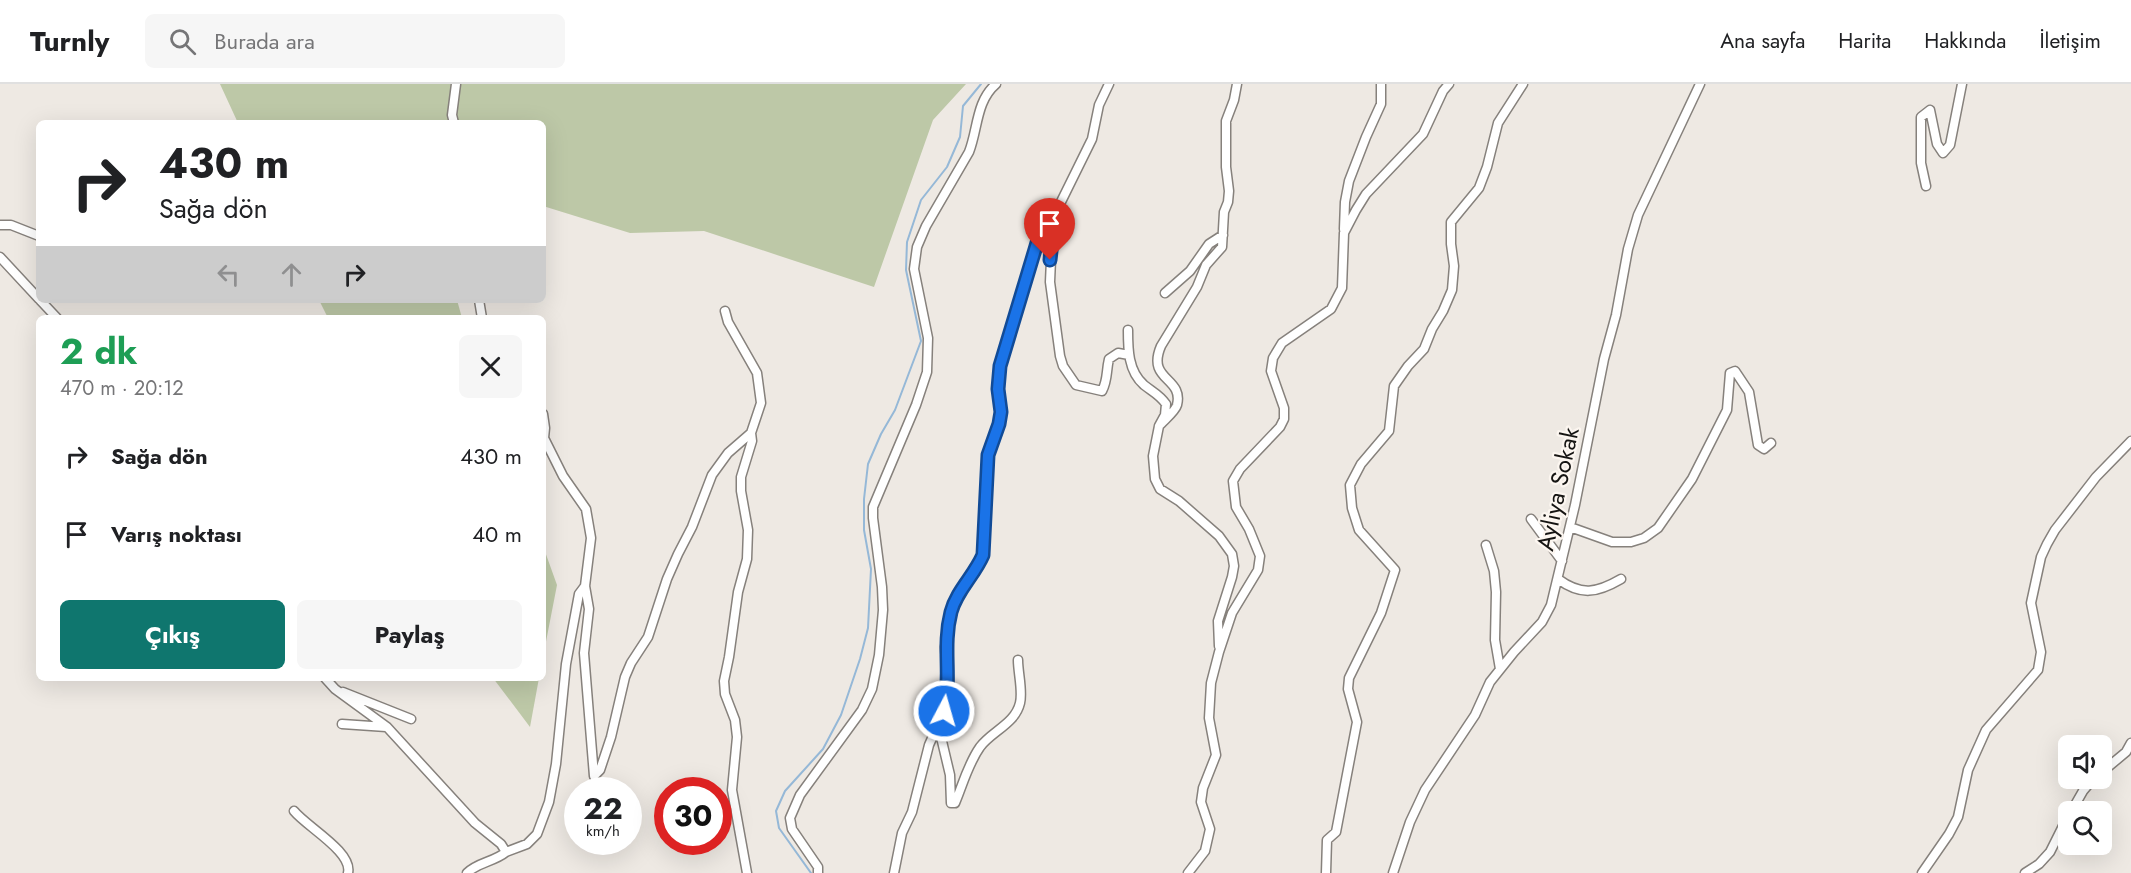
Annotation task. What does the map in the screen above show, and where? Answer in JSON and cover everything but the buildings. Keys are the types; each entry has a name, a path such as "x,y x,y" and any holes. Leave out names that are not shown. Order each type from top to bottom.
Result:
{"street":[{"path":"453,120 456,84"},
{"path":"818,873 818,867 792,829 790,818 800,795 862,710 872,689 879,655 883,610 873,507 916,405 927,372 928,338 914,269 917,246 926,226 969,152 984,96 996,84"},
{"path":"1109,84 1099,105 1092,139 1055,214 1050,282 1063,366 1076,385 1102,391 1108,381 1106,370 1109,359 1118,353 1129,355"},
{"path":"1159,426 1176,406 1177,395 1173,384 1157,369 1157,357 1197,286 1206,265 1222,247 1224,212 1229,190 1226,167 1226,121 1237,84"},
{"path":"1188,873 1205,850 1210,829 1201,802 1203,788 1215,754 1209,718 1211,683 1232,613 1258,570 1260,556 1249,529 1236,507 1233,482 1240,469 1280,427 1284,418 1284,408 1271,371 1273,358 1282,343 1331,309 1342,288 1345,202 1349,181 1381,104 1381,84"},
{"path":"1344,233 1366,194 1423,134 1443,91 1449,84"},
{"path":"1326,873 1327,840 1336,832 1357,722 1348,689 1349,678 1381,612 1395,570 1359,530 1352,508 1350,485 1361,464 1389,431 1394,386 1424,349 1432,328 1443,311 1452,290 1454,266 1450,244 1451,222 1479,188 1498,123 1523,84"},
{"name":"Ayliya Sokak","path":"1394,873 1417,804 1475,715 1490,682 1542,622 1551,605 1570,527 1604,359 1616,315 1628,249 1638,215 1700,84"},
{"path":"1926,186 1921,163 1921,117 1930,111 1937,144 1943,153 1950,145 1962,84"},
{"path":"1018,660 1021,700 1017,711 1010,721 991,735 980,747 968,768 955,803 951,803 950,775 941,737 948,694 946,635 959,592 983,555 988,455 1001,412 998,389 1000,366 1040,233 1045,223 1055,214"},
{"path":"0,225 11,225 36,235"},
{"path":"1165,293 1190,271 1209,244 1223,235"},
{"path":"0,257 36,295"},
{"path":"44,303 54,315"},
{"path":"725,311 728,322 757,373 761,403 751,433 752,441 741,477 741,491 748,530 747,559 738,592 724,681 725,694 735,720 738,737 732,790 747,873"},
{"path":"1128,330 1129,355 1137,376 1166,404 1153,456 1155,479 1160,489 1179,501 1219,536 1232,554 1234,566 1232,577 1218,621 1219,652"},
{"path":"1570,527 1612,542 1631,542 1644,538 1658,528 1692,478 1727,410 1730,374 1735,371 1749,392 1758,445 1764,449 1772,443"},
{"path":"546,441 563,476 586,509 591,538 585,586 589,609 584,653 594,776 600,770 611,737 625,677 651,630 671,570 692,527 712,475 728,453 751,433"},
{"path":"1922,873 1958,817 1968,770 1982,737 2038,670 2041,652 2031,603 2041,557 2047,544 2055,530 2096,477 2131,441"},
{"path":"1531,519 1562,561"},
{"path":"1486,545 1494,571 1495,640 1500,669"},
{"path":"1558,579 1570,588 1581,591 1605,587 1621,579"},
{"path":"467,873 474,866 499,858 506,852 527,844 537,834 549,802 556,764 566,664 579,594 585,586"},
{"path":"328,681 335,689 387,727 475,823 501,844 506,852"},
{"path":"335,689 411,719"},
{"path":"894,873 902,833 915,802 929,745 944,711"},
{"path":"342,723 387,727"},
{"path":"2112,764 2126,752 2131,743"},
{"path":"294,812 346,857 348,873"},
{"path":"2025,873 2039,864 2050,852 2058,836"}],"green space":[{"path":"220,84 966,84 933,120 874,287 704,231 630,233 546,207 546,120 237,120"},
{"path":"320,303 458,303 461,315 326,315"},
{"path":"546,554 557,585 546,642"},
{"path":"495,681 538,681 530,727"}],"waterway":[{"path":"811,873 779,828 776,811 785,791 823,749 841,715 860,659 868,628 871,569 864,530 864,499 868,464 895,410 921,341 906,270 907,242 921,200 947,167 960,137 963,106 981,84"}],"route":[{"path":"944,711 948,694 945,647 951,613 959,592 973,574 983,555 988,455 1001,412 998,389 1000,366 1040,233 1045,223 1055,214 1050,260"}]}
